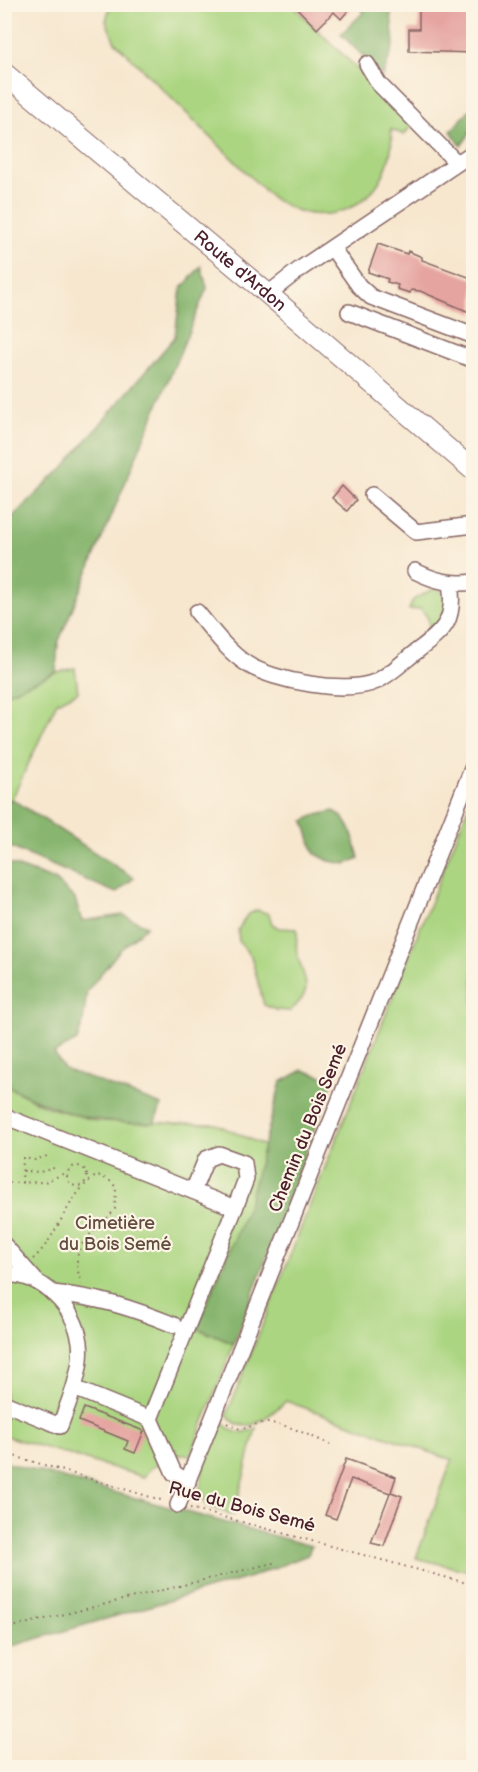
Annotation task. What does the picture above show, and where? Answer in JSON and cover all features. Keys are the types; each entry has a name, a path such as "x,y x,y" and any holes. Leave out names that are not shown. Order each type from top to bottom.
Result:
{"main road":[{"name":"Route d'Ardon","path":"4,73 268,294 474,471"}],"street":[{"path":"367,64 380,84 457,163"},
{"path":"268,294 300,269 333,249 474,152"},
{"path":"333,249 359,286 370,297 474,336"},
{"path":"383,325 391,305"},
{"path":"349,312 474,360"},
{"path":"448,350 456,330"},
{"path":"372,495 416,532 466,524 474,525"},
{"path":"415,571 450,584 474,582"},
{"path":"197,612 228,649 249,665 276,676 323,686 357,687 377,681 433,639 450,621 453,602 450,584"},
{"name":"Chemin du Bois Semé","path":"178,1505 474,764"},
{"path":"4,1116 235,1208"},
{"path":"150,1419 246,1179 244,1163 219,1154 206,1159 193,1191"},
{"path":"4,1245 24,1268 52,1293 72,1318 80,1340 80,1365 60,1426 4,1403"},
{"path":"4,1275 38,1282"},
{"path":"52,1293 88,1296 128,1306 174,1325"},
{"path":"74,1388 150,1419 174,1473 188,1482"}],"path":[{"path":"22,1183 23,1158 35,1160 50,1155"},
{"path":"24,1268 42,1251 85,1182 87,1173 82,1167 72,1166 68,1172 67,1178 71,1184 79,1186 85,1182 98,1175 112,1182 116,1188 115,1209 89,1233 78,1255 81,1280 88,1296"},
{"path":"23,1171 40,1172 57,1167"},
{"path":"4,1186 45,1182 68,1172"},
{"path":"220,1401 224,1421 236,1428 245,1430 266,1422 330,1444"},
{"name":"Rue du Bois Semé","path":"4,1453 178,1505 474,1585"},
{"path":"4,1629 276,1562"}],"green space":[{"path":"110,5 292,5 413,123 404,135 391,129 391,148 387,165 379,181 368,195 355,205 339,212 321,215 297,211 272,198 115,42 106,21"},
{"path":"356,5 390,5 394,44 383,76 341,34 364,12"},
{"path":"473,106 473,129 461,146 451,131"},
{"path":"201,266 207,288 58,643 56,672 5,694 5,524 61,470 175,337 181,289"},
{"path":"434,588 441,591 449,601 436,628 429,627 428,618 421,609 409,610 413,600"},
{"path":"75,668 78,692 57,702 12,799 5,802 5,694 56,672"},
{"path":"473,795 473,1572 416,1558 452,1460 286,1401 265,1418 249,1425 234,1422 227,1414"},
{"path":"12,799 134,878 116,893 5,845 5,802"},
{"path":"334,811 348,825 359,858 346,864 329,861 314,853 304,821 313,816"},
{"path":"4,862 55,880 75,899 82,921 123,915 147,926 120,950 87,991 83,1022 77,1041 54,1053 64,1069 162,1105 154,1123 112,1121 76,1115 42,1103 5,1085"},
{"path":"257,910 269,914 272,924 279,928 297,929 296,949 305,977 306,990 290,1011 276,1010 264,1005 251,956 239,942 238,930 247,915"},
{"path":"303,1070 333,1080 234,1344 197,1328 247,1209 281,1082"},
{"name":"Cimetière du Bois Semé","path":"4,1085 47,1107 97,1121 216,1124 265,1146 247,1209 197,1328 234,1344 191,1455 164,1460 147,1472 144,1477 5,1436"},
{"path":"220,1420 236,1432 256,1428 234,1515 207,1506 200,1489 203,1465"},
{"path":"4,1462 311,1546 308,1555 251,1577 5,1648"}],"building":[{"path":"293,4 354,4 341,19 334,12 317,29"},
{"path":"419,6 470,7 474,53 409,51 409,29 419,29"},
{"path":"378,244 407,254 408,251 422,257 422,260 474,279 474,314 420,291 411,290 410,293 397,289 398,285 387,282 388,279 368,272"},
{"path":"342,486 356,500 347,511 332,498"},
{"path":"84,1408 144,1431 135,1453 125,1449 128,1441 79,1421"},
{"path":"346,1459 396,1477 391,1492 402,1496 384,1546 371,1543 390,1493 351,1479 336,1519 325,1515"}]}
